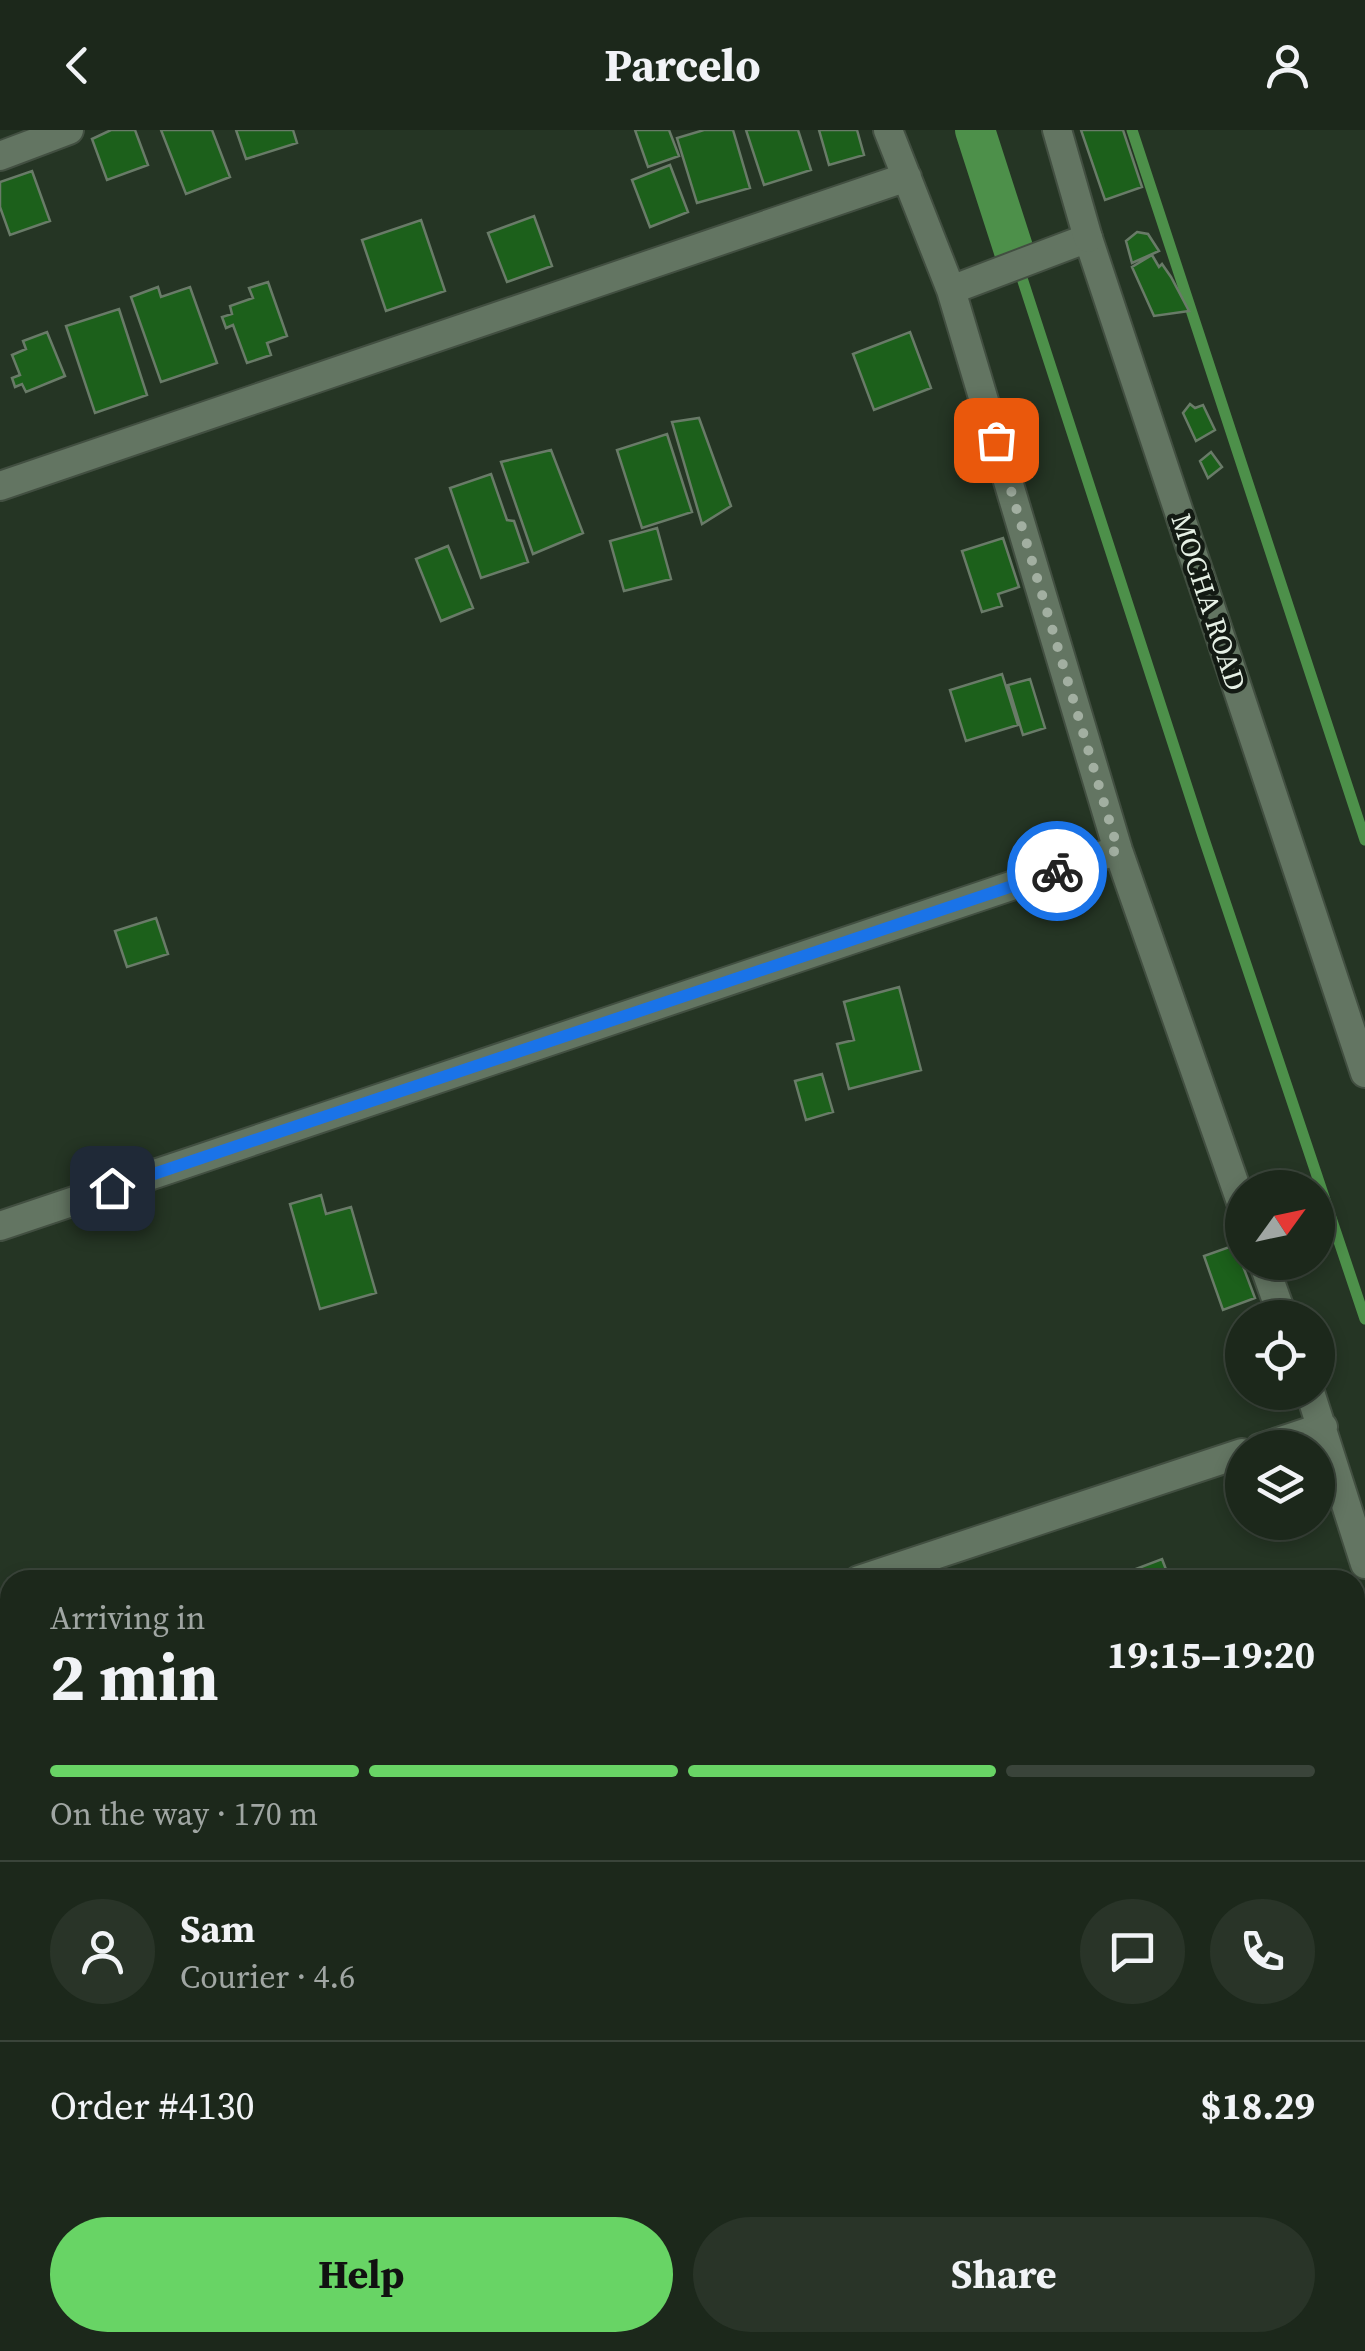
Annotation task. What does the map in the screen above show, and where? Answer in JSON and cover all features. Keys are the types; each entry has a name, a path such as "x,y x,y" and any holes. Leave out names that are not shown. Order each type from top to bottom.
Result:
{"street":[{"path":"0,156 69,130"},
{"path":"888,130 951,290 1118,850 1229,1170"},
{"name":"MOCHA ROAD","path":"1057,130 1088,238 1365,1072"},
{"path":"0,486 907,177"},
{"path":"951,290 1088,238"},
{"path":"0,1226 1118,850"},
{"path":"1317,1410 1365,1564"},
{"path":"1314,1430 1323,1427"},
{"path":"890,1570 1225,1460"}],"building":[{"path":"111,130 135,130 148,165 107,180 92,139"},
{"path":"161,130 212,130 230,177 186,194"},
{"path":"236,130 293,130 297,143 246,159"},
{"path":"635,130 669,130 679,156 648,167"},
{"path":"704,130 733,130 750,188 697,203 677,138"},
{"path":"746,130 798,130 811,170 764,185"},
{"path":"819,130 857,130 864,155 829,165"},
{"path":"1081,130 1123,130 1142,187 1105,200"},
{"path":"670,165 688,212 650,227 632,180"},
{"path":"32,171 50,221 10,235 0,207 0,182"},
{"path":"534,216 552,266 507,282 488,233"},
{"path":"421,220 445,291 386,311 362,240"},
{"path":"1137,232 1148,234 1159,251 1132,263 1126,241"},
{"path":"1152,255 1171,277 1189,311 1154,316 1132,267"},
{"path":"268,282 287,336 267,343 271,355 247,363 233,325 226,328 222,317 232,314 230,306 253,298 249,288"},
{"path":"158,287 161,297 190,287 217,363 161,382 131,297"},
{"path":"119,309 147,395 95,413 66,326"},
{"path":"47,332 65,376 26,392 22,384 15,387 12,378 20,375 12,355 26,349 23,341"},
{"path":"910,332 931,388 874,410 853,354"},
{"path":"1190,404 1195,408 1203,405 1215,430 1196,441 1183,413"},
{"path":"699,418 731,506 702,524 672,422"},
{"path":"667,434 692,512 642,528 617,450"},
{"path":"551,450 583,533 533,554 501,462"},
{"path":"1211,452 1222,467 1208,478 1200,461"},
{"path":"491,474 507,520 514,521 528,562 481,578 450,488"},
{"path":"657,528 671,579 624,591 610,541"},
{"path":"1003,538 1019,587 998,594 1002,606 982,612 962,551"},
{"path":"448,546 473,608 441,621 416,559"},
{"path":"1002,674 1018,725 966,741 950,690"},
{"path":"1030,679 1045,728 1023,735 1008,685"},
{"path":"156,918 168,954 127,967 115,931"},
{"path":"899,987 921,1070 849,1089 837,1044 854,1040 844,1002"},
{"path":"822,1074 833,1112 806,1120 795,1081"},
{"path":"321,1195 326,1214 351,1207 376,1293 320,1309 290,1204"},
{"path":"1225,1249 1225,1280 1248,1280 1255,1298 1225,1300 1223,1310 1204,1256"},
{"path":"1162,1559 1166,1570 1133,1570"}],"waterway":[{"path":"975,130 1014,251"},
{"path":"1132,130 1365,840"},
{"path":"1021,275 1365,1319"}],"way so far":[{"path":"996,440 1118,850 1057,871"}],"route":[{"path":"112,1188 1057,871"}]}
